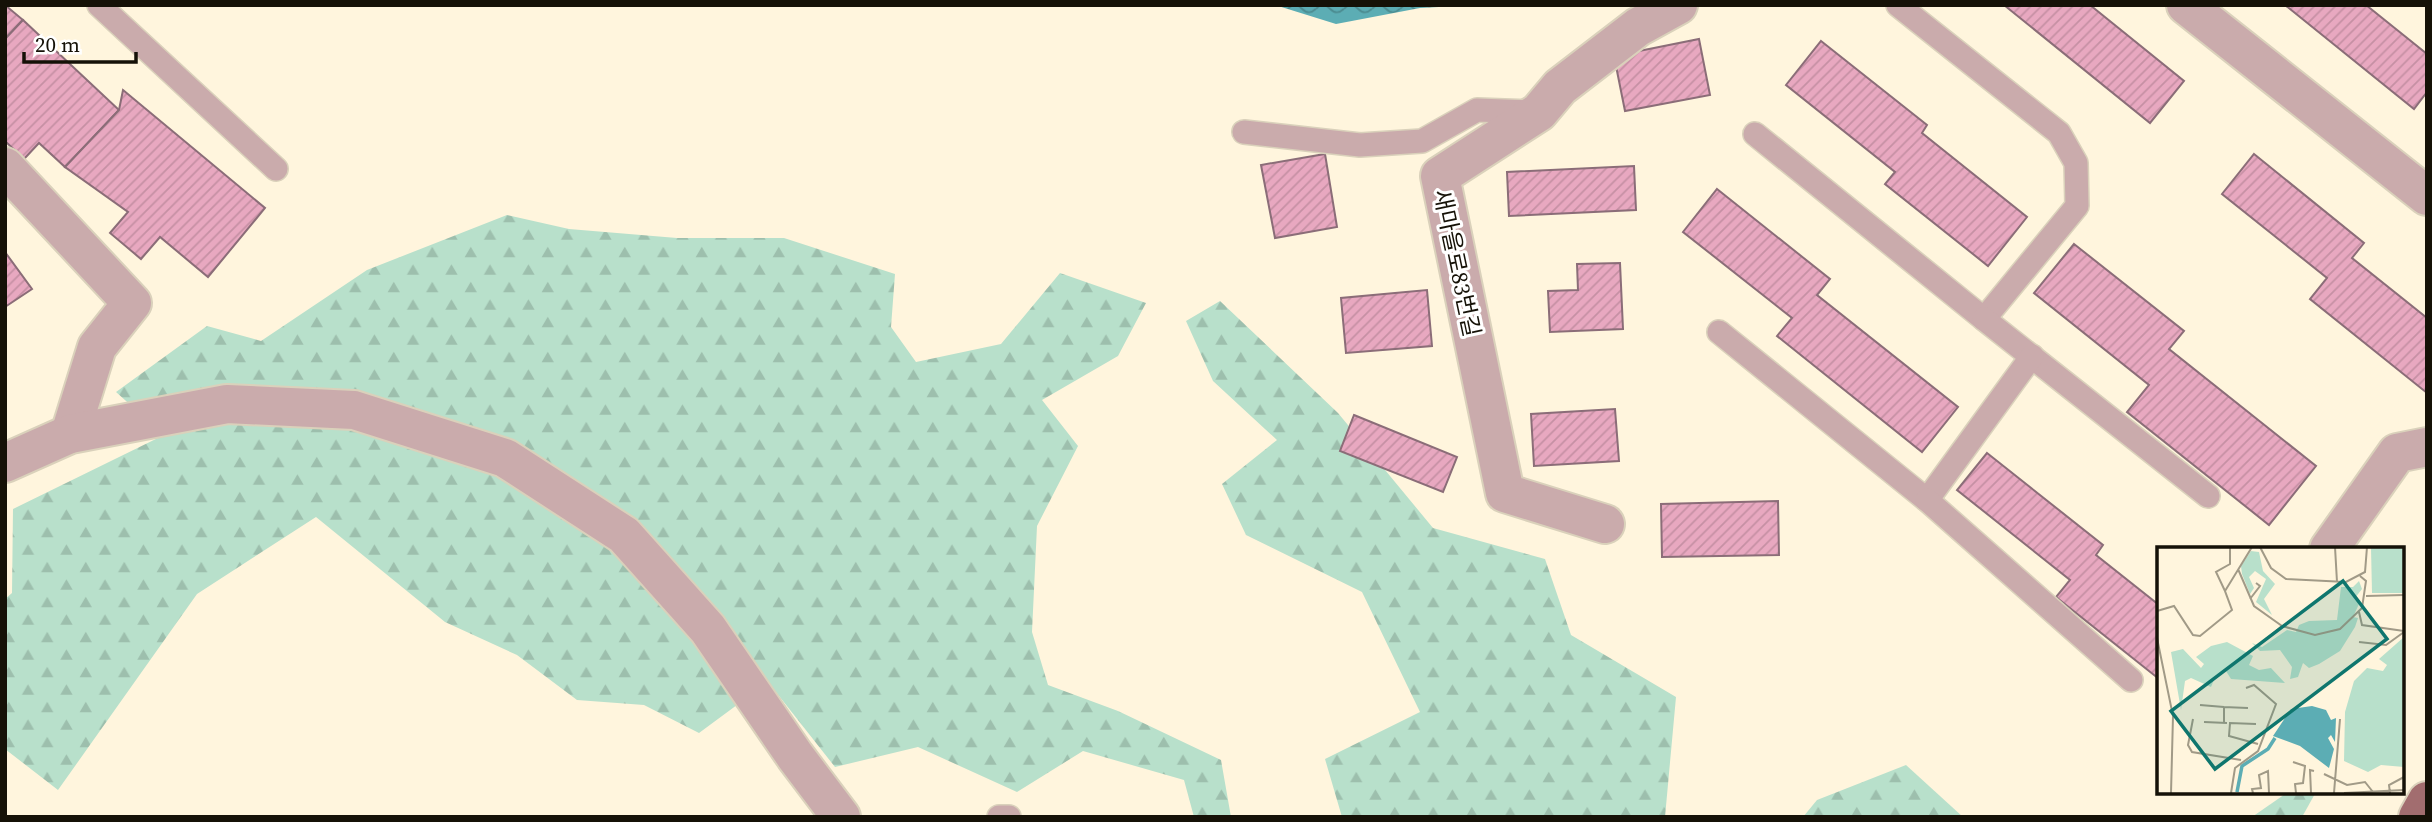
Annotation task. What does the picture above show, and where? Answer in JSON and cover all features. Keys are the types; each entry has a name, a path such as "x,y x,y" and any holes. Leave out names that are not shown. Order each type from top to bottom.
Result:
{"main road":[{"path":"2418,817 2427,801"}],"street":[{"name":"새마을로83번길","path":"1605,524 1505,493 1440,176 1539,112 1560,87 1638,27 1678,5"},
{"path":"2186,5 2427,196"},
{"path":"5,167 132,303 97,346 70,434"},
{"path":"5,463 70,434 227,404 354,410 505,458 624,535 708,629 795,756 841,817"},
{"path":"2330,547 2397,453 2427,447"}],"lane":[{"path":"99,5 276,169"},
{"path":"1898,5 2059,133 2076,163 2077,206 1984,319"},
{"path":"1244,132 1360,145 1422,141 1477,110 1539,112"},
{"path":"1755,134 2208,496"},
{"path":"1719,332 1927,500 2131,680"},
{"path":"1927,500 2032,356"},
{"path":"999,817 1009,817"}],"green space":[{"path":"507,215 569,229 677,238 784,238 895,274 891,327 916,362 1001,344 1060,273 1146,303 1118,356 1042,400 1078,446 1037,526 1032,632 1048,685 1118,711 1221,760 1231,817 1194,817 1184,780 1083,751 1017,792 918,747 835,767 768,682 699,733 644,705 577,700 517,655 445,622 316,517 197,594 58,790 5,749 5,599 12,593 13,509 164,435 116,392 207,326 261,341 367,270"},
{"path":"1220,301 1338,413 1433,528 1545,559 1571,635 1676,697 1665,817 1342,817 1325,759 1420,712 1362,592 1246,535 1222,484 1277,440 1213,381 1186,321"},
{"path":"1906,765 1963,817 1803,817 1817,800"},
{"path":"2285,794 2315,794 2302,817 2252,817"}],"water":[{"path":"1275,5 1476,5 1420,8 1336,24"}],"building":[{"path":"5,5 23,20 5,39"},
{"path":"2004,5 2090,5 2184,81 2150,123"},
{"path":"2285,5 2366,5 2427,54 2427,92 2414,109"},
{"path":"23,20 119,110 65,167 39,143 24,159 5,141 5,39"},
{"path":"1699,39 1710,95 1625,111 1614,56"},
{"path":"1821,41 1927,125 1922,133 2027,217 1988,266 1885,184 1895,172 1786,85"},
{"path":"123,90 265,208 208,277 160,237 141,259 110,233 128,212 65,167 119,110"},
{"path":"1325,154 1337,227 1275,238 1261,165"},
{"path":"2254,154 2364,243 2352,258 2427,318 2427,393 2310,299 2327,278 2222,194"},
{"path":"1634,166 1636,210 1509,216 1507,172"},
{"path":"1717,189 1830,279 1817,295 1958,407 1922,452 1777,336 1792,318 1683,232"},
{"path":"2074,244 2184,331 2169,349 2316,466 2269,525 2127,412 2149,385 2034,293"},
{"path":"5,252 32,289 5,307"},
{"path":"1620,263 1623,329 1550,332 1548,291 1578,290 1577,264"},
{"path":"1427,290 1432,346 1346,353 1341,298"},
{"path":"1615,409 1619,461 1534,466 1531,414"},
{"path":"1354,415 1457,457 1443,492 1340,451"},
{"path":"1987,453 2103,545 2096,555 2157,603 2157,677 2056,597 2070,580 1957,490"},
{"path":"1778,501 1779,555 1662,557 1661,504"}]}
